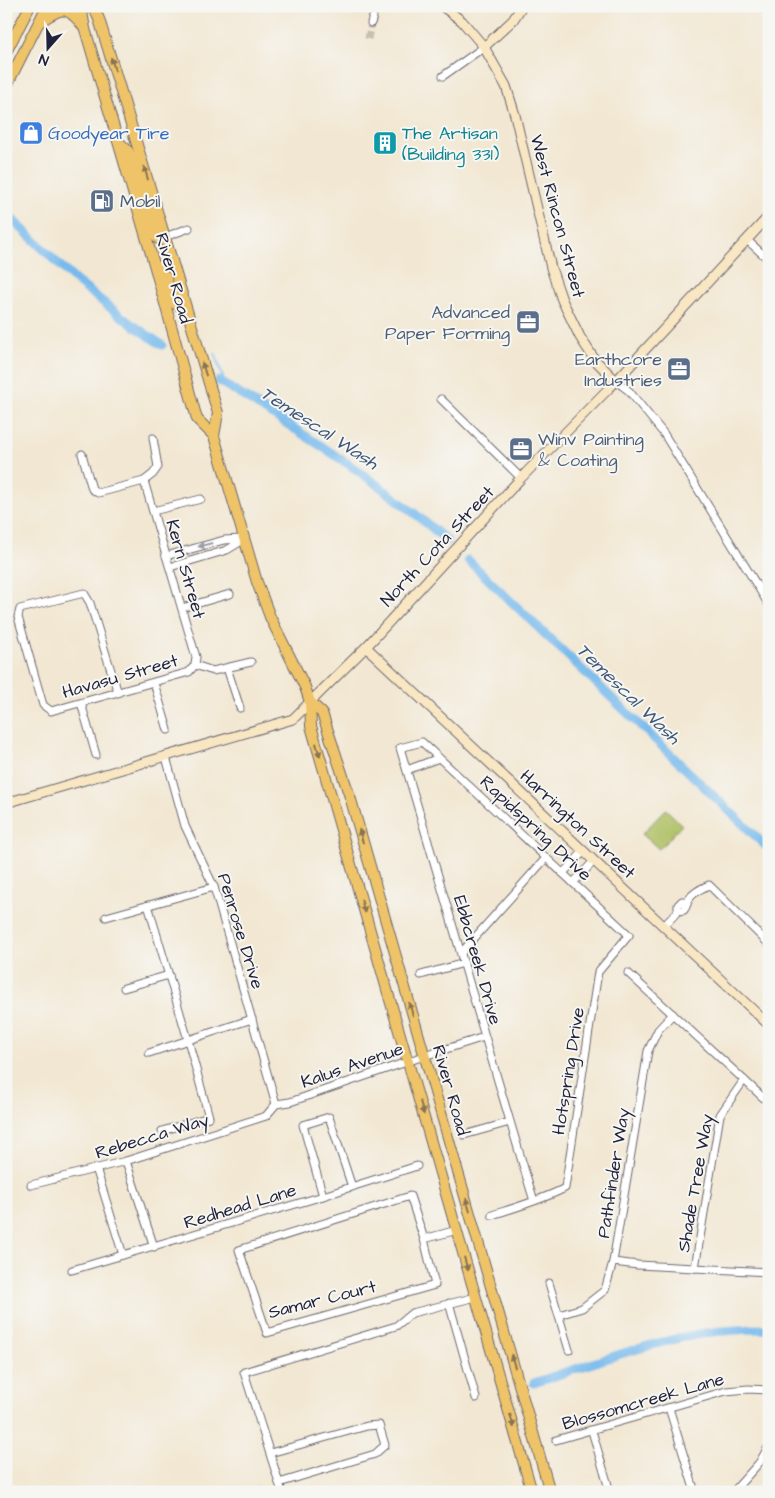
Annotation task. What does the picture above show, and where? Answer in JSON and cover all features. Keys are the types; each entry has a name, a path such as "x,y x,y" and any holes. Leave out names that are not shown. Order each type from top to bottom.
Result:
{"main road":[{"path":"6,52 30,6"},
{"path":"6,87 47,6"},
{"name":"River Road","path":"81,6 85,29 198,418 214,436 257,582 270,617 305,687 310,702 310,726 532,1492"},
{"name":"River Road","path":"95,6 165,237 184,307 218,413 214,436"},
{"path":"38,23 56,10 65,10 73,14 85,29"},
{"path":"119,142 131,157 156,237 160,240 165,237"},
{"path":"154,264 165,276 175,304 184,307"},
{"name":"River Road","path":"310,702 322,713 348,790 550,1492"}],"street":[{"name":"West Rincon Street","path":"442,6 462,21 484,47 506,86 515,115 551,268 562,300 580,337 595,360 629,391 664,434 769,605"},
{"path":"443,76 484,47 513,20 522,6"},
{"name":"North Cota Street","path":"6,803 293,719 366,647 521,478 616,381 769,216"},
{"path":"165,237 189,228"},
{"path":"747,240 769,260"},
{"path":"441,399 521,478"},
{"path":"82,454 92,488 98,493 144,481 153,474 158,467 153,438"},
{"name":"Kern Street","path":"144,481 196,657 195,665"},
{"path":"154,512 201,499"},
{"path":"166,556 224,540 245,539"},
{"path":"170,567 227,550 245,539"},
{"name":"Havasu Street","path":"118,693 90,603 84,593 20,609 18,617 43,705 51,711 118,693 189,672 195,665"},
{"path":"182,608 230,594"},
{"name":"Harrington Street","path":"366,647 769,1025"},
{"path":"195,665 213,672 251,662"},
{"path":"227,668 240,708"},
{"path":"154,682 168,730"},
{"path":"81,703 96,755"},
{"name":"Rapidspring Drive","path":"422,742 629,935"},
{"name":"Ebbcreek Drive","path":"422,742 400,748 534,1202"},
{"name":"Penrose Drive","path":"166,757 186,826 214,886 276,1104"},
{"path":"407,770 439,758"},
{"path":"563,873 584,851"},
{"path":"462,953 546,858"},
{"path":"573,883 594,861"},
{"path":"664,926 678,910 678,905 682,901 688,901 697,891 709,885 769,944"},
{"path":"106,917 214,886"},
{"path":"148,905 188,1040 208,1117 162,1131"},
{"name":"Hotspring Drive","path":"534,1202 565,1188 598,972 629,935"},
{"path":"421,975 464,963"},
{"path":"628,973 769,1103"},
{"path":"124,988 169,975"},
{"name":"Pathfinder Way","path":"559,1315 582,1308 605,1290 613,1262 648,1051 658,1030 673,1014"},
{"path":"149,1053 252,1019"},
{"name":"Kalus Avenue","path":"276,1104 290,1102 484,1037"},
{"name":"Shade Tree Way","path":"695,1268 720,1115 744,1080"},
{"name":"Rebecca Way","path":"31,1185 126,1161 266,1116 276,1104"},
{"path":"323,1196 303,1126 328,1117 352,1187"},
{"path":"464,1135 510,1122"},
{"path":"126,1161 154,1247"},
{"name":"Redhead Lane","path":"72,1270 154,1247 417,1166"},
{"path":"96,1168 123,1255"},
{"name":"Samar Court","path":"410,1196 424,1239 435,1285 266,1332 239,1250 410,1196"},
{"path":"492,1215 534,1202"},
{"path":"424,1239 457,1230"},
{"path":"613,1262 769,1272"},
{"path":"549,1283 569,1350"},
{"path":"282,1492 244,1372 396,1326 412,1313 476,1297"},
{"path":"448,1303 476,1398"},
{"name":"Blossomcreek Lane","path":"556,1440 726,1391 769,1390"},
{"path":"669,1408 695,1492"},
{"path":"270,1453 367,1426 379,1425 385,1445 375,1454 279,1483"},
{"path":"592,1431 610,1492"},
{"path":"733,1492 759,1463 769,1446"}],"green space":[{"path":"666,809 682,825 659,849 642,834"}],"waterway":[{"name":"Temescal Wash","path":"6,213 76,281 162,345"},
{"path":"215,354 225,384"},
{"name":"Temescal Wash","path":"219,381 365,476 393,496 447,541"},
{"name":"Temescal Wash","path":"468,560 769,849"},
{"path":"534,1383 679,1338 717,1332 769,1329"},
{"path":"254,1492 257,1487"}],"tunnel":[{"path":"368,39 371,23"}],"place":[{"name":"Goodyear Tire","path":"31,133"},
{"name":"The Artisan (Building 331)","path":"385,143"},
{"name":"Mobil","path":"102,201"},
{"name":"Advanced Paper Forming","path":"528,322"},
{"name":"Earthcore Industries","path":"679,369"},
{"name":"Winv Painting & Coating","path":"521,449"}]}
